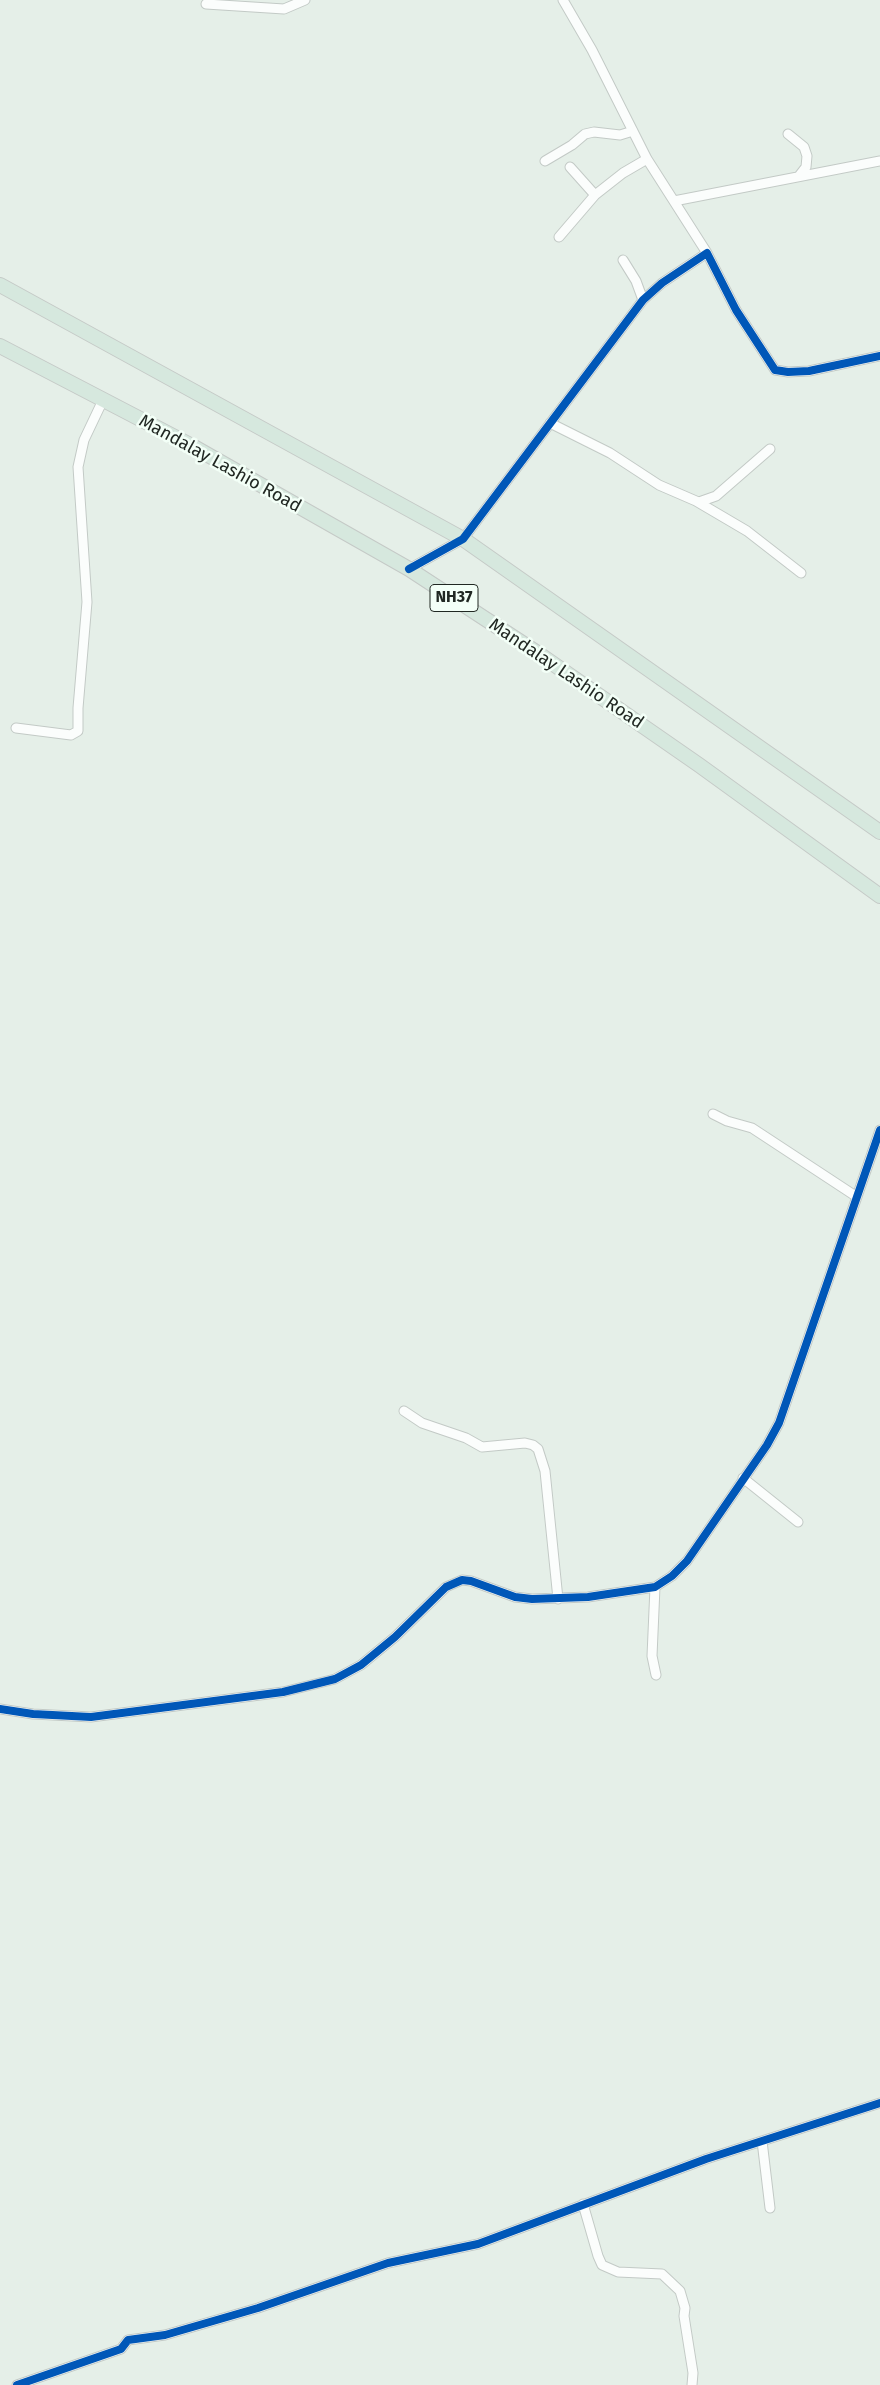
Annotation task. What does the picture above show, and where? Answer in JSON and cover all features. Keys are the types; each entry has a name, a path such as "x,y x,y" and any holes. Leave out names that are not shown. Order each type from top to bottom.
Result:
{"highway":[{"path":"0,285 463,539 880,832"},
{"name":"Mandalay Lashio Road","path":"0,346 194,447 409,569 538,654 691,760 880,896"}],"street":[{"path":"206,4 284,9 305,0"},
{"path":"562,0 592,50 647,158 707,253 736,310 775,370 809,371 880,356"},
{"path":"545,161 572,145 585,134 594,132 620,136 633,130"},
{"path":"788,134 804,147 807,156 806,167 799,176"},
{"path":"560,237 595,195 622,173 647,158"},
{"path":"674,201 880,160"},
{"path":"570,167 595,195"},
{"path":"409,569 463,539 643,300 662,283 707,253"},
{"path":"624,260 636,281 643,300"},
{"path":"16,728 72,735 78,731 78,708 87,602 78,467 84,440 103,400"},
{"path":"550,423 610,453 660,485 698,502 747,530 801,573"},
{"path":"698,502 716,496 770,449"},
{"path":"713,1114 727,1121 752,1128 857,1197"},
{"path":"0,1708 33,1714 91,1717 283,1692 334,1679 361,1665 395,1637 446,1587 454,1582 472,1581 515,1597 558,1599 655,1587 672,1576 687,1561 767,1446 779,1423 880,1130"},
{"path":"404,1411 422,1423 466,1438 482,1447 525,1444 533,1445 538,1449 545,1471 558,1599"},
{"path":"743,1478 798,1522"},
{"path":"655,1587 652,1656 656,1675"},
{"path":"17,2385 120,2349 128,2340 165,2335 258,2308 388,2263 478,2244 583,2204 762,2141 880,2103"},
{"path":"762,2141 770,2208"},
{"path":"583,2204 602,2265 618,2272 662,2274 680,2291 685,2308 684,2316 693,2373 692,2385"}],"cycle path":[{"path":"409,569 463,539 643,300 662,283 707,253 736,310 775,370 788,372 809,371 880,356"},
{"path":"0,1709 33,1714 91,1717 283,1692 335,1679 361,1665 395,1637 446,1587 462,1580 471,1581 515,1597 532,1599 588,1597 655,1587 672,1576 687,1561 767,1445 779,1423 880,1130"},
{"path":"17,2385 121,2349 128,2340 165,2335 258,2308 388,2263 478,2244 706,2159 880,2103"}]}
